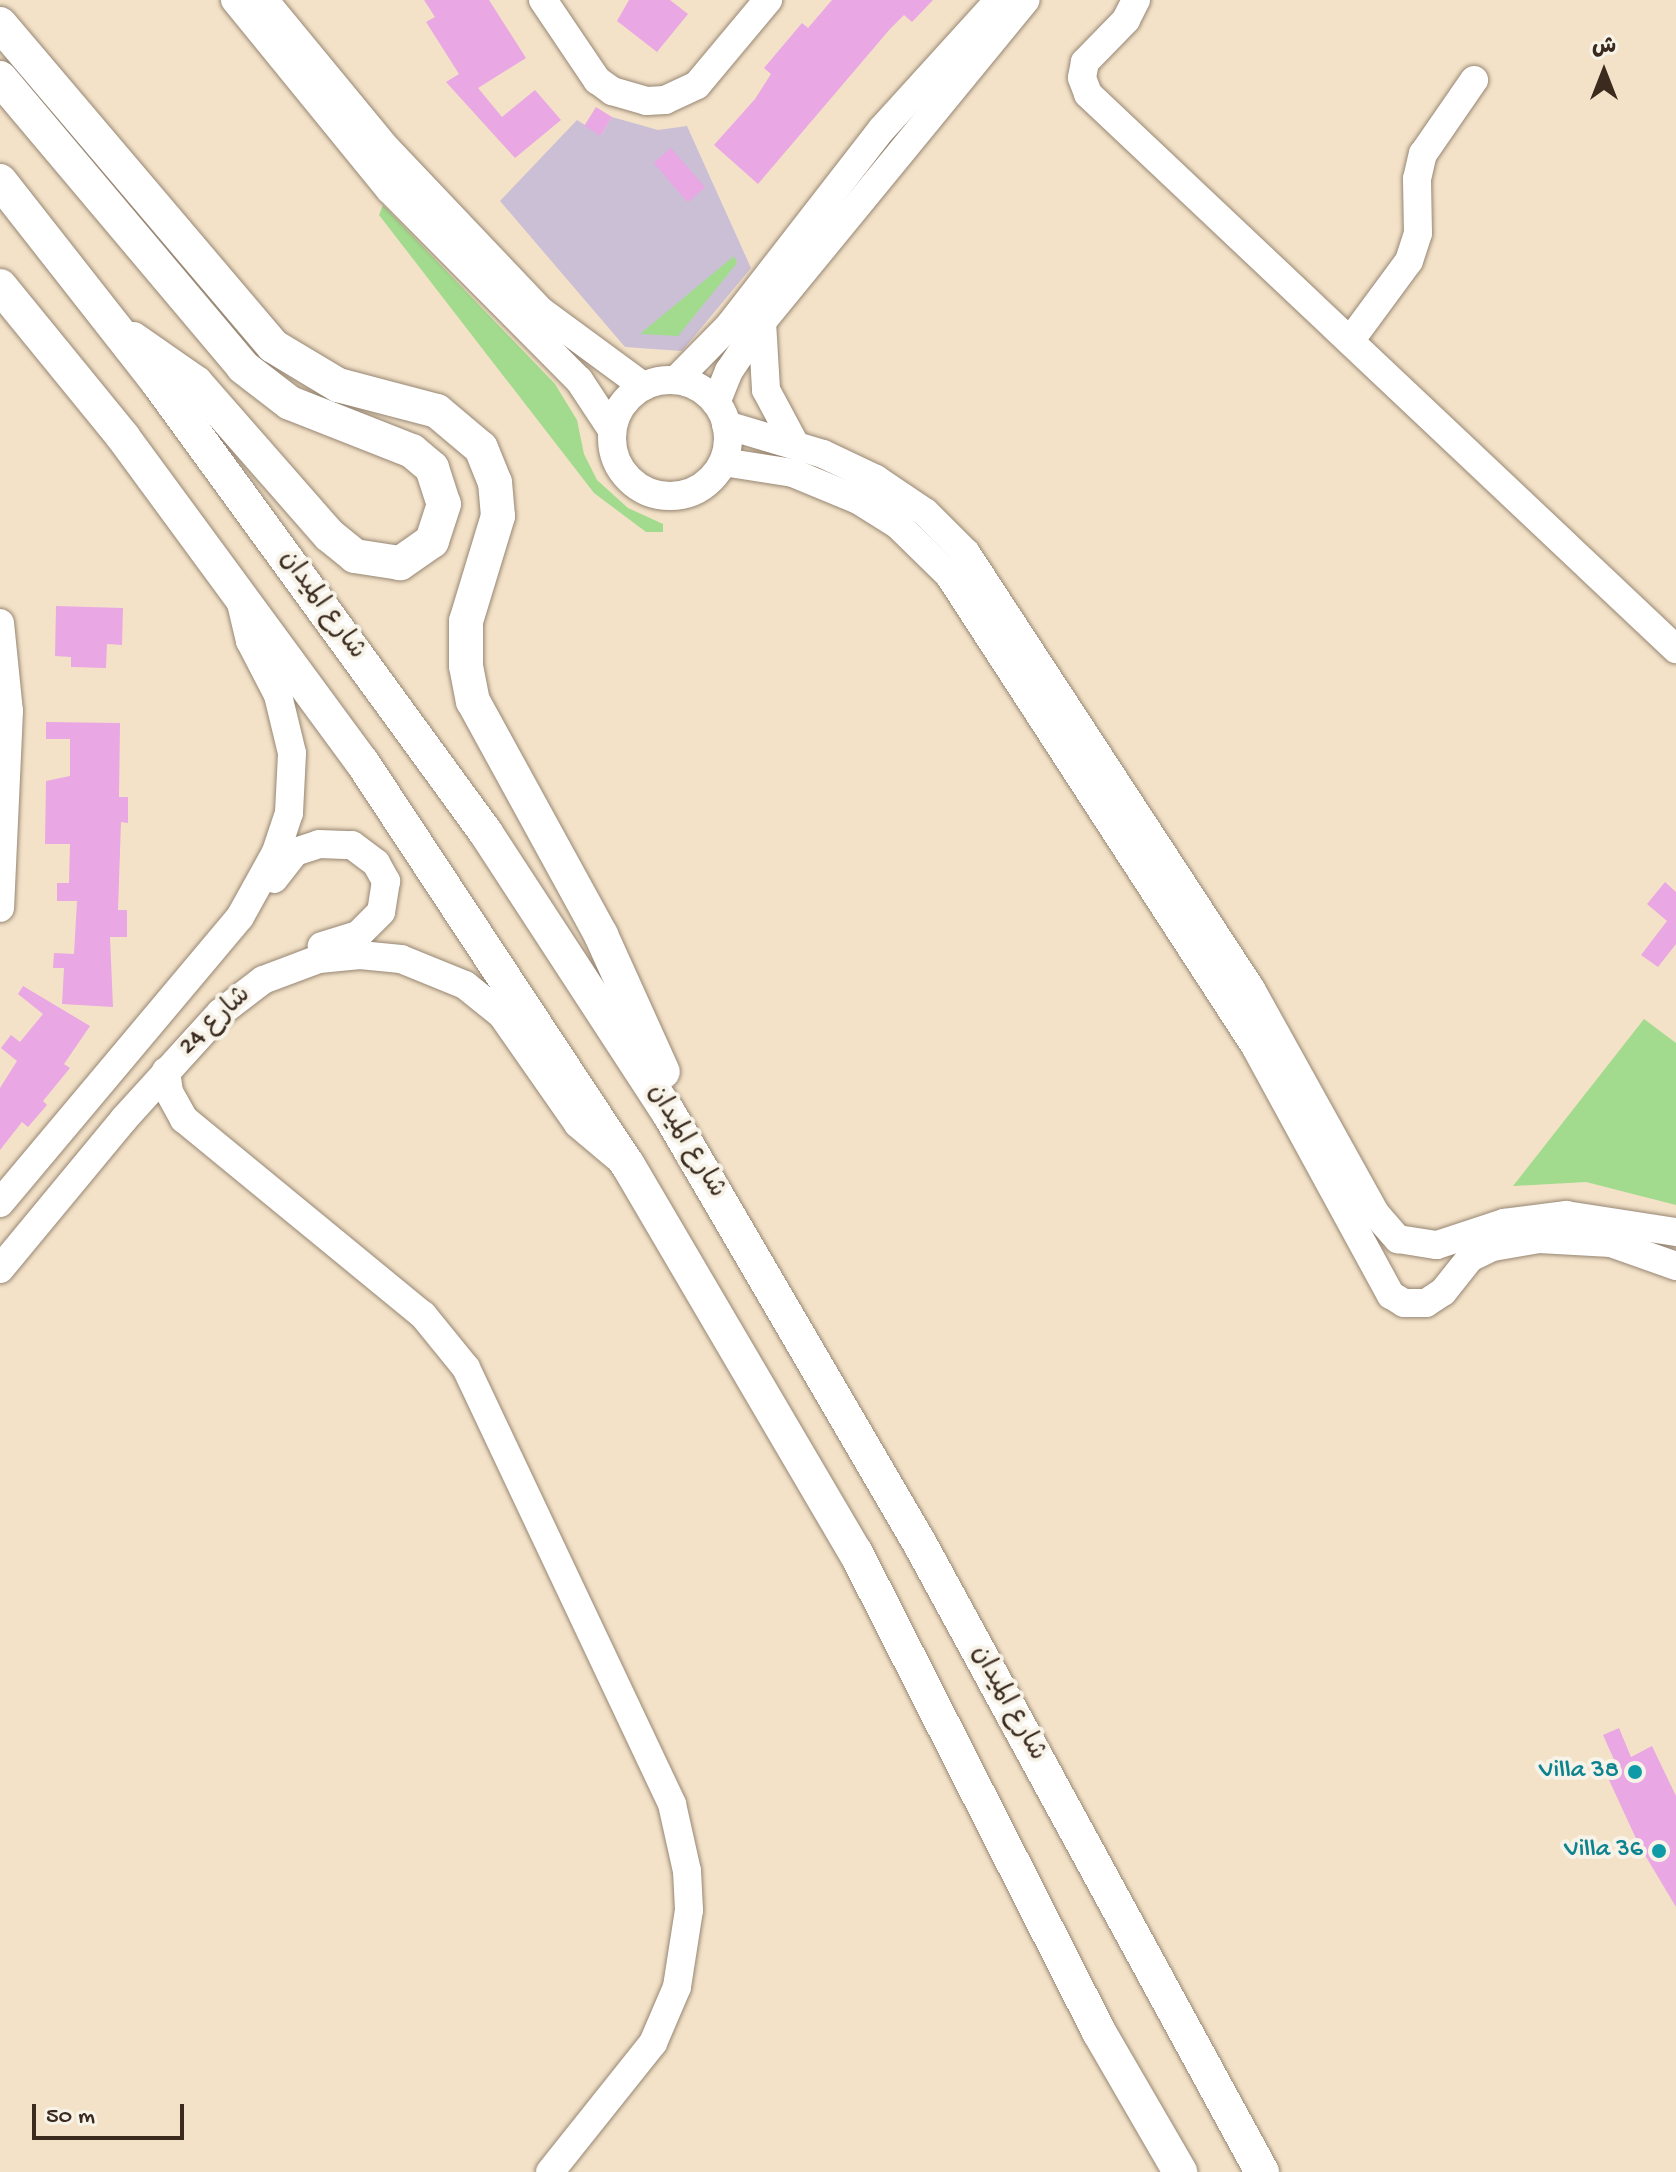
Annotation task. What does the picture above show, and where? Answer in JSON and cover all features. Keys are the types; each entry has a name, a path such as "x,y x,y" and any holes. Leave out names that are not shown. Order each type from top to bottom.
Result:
{"main road":[{"path":"0,24 273,346 338,385 437,411 481,448 495,482 498,516 466,621 466,666 473,701 606,946 662,1070 668,1112"},
{"path":"0,78 243,367 290,403 412,451 432,468 444,504 432,541 400,563 384,564 355,556 329,535 189,377 120,333"},
{"name":"شارع الميدان","path":"0,181 120,333 486,833 668,1112 907,1520 1262,2172"},
{"path":"0,286 123,437 466,911 628,1165 856,1553 1093,2020 1180,2172"}],"street":[{"path":"235,0 390,190 579,380 612,430"},
{"path":"264,0 387,149 541,311 643,386"},
{"path":"543,0 597,80 620,95 647,101 665,100 697,85 768,0"},
{"path":"676,380 729,326 882,129 999,0"},
{"path":"1026,0 762,322 729,371 721,414 723,462 697,489 660,495 627,477 615,455 612,430 619,409 643,386 676,380 694,385 721,414 851,465 901,494 966,553 1273,1025 1387,1230 1405,1242 1437,1245 1484,1229 1531,1204 1587,1220 1668,1262"},
{"path":"1107,35 1117,0"},
{"path":"1136,0 1126,20 1107,35 1082,70 1088,94 1676,649"},
{"path":"1350,341 1409,261 1418,233 1417,179 1423,154 1474,80"},
{"path":"882,129 905,147"},
{"path":"762,322 766,390 795,444"},
{"path":"723,462 793,473 842,492 898,525 933,557 963,594 1255,1046 1391,1295 1411,1304 1432,1301 1460,1266 1481,1252 1623,1210 1665,1231"},
{"name":"شارع 24","path":"0,1203 240,917 280,843 293,783 287,723 250,641 240,598"},
{"path":"0,623 9,711 0,908"},
{"path":"240,917 258,901 288,857 305,848 352,845 376,863 386,896 371,926 343,941 307,950 290,968"},
{"name":"شارع 24","path":"0,1269 124,1119 237,997 290,968 338,956 381,956 422,965 465,985 517,1032 578,1124 628,1165"},
{"path":"166,1071 169,1092 184,1119 423,1315 466,1368 672,1804 687,1871 689,1910 677,1987 653,2043 550,2172"},
{"path":"124,1119 184,1119"},
{"path":"1460,1266 1563,1252 1668,1262"}],"shaded area":[{"path":"612,117 658,130 687,126 751,268 682,351 625,347 500,201 577,120 601,135"}],"green space":[{"path":"383,205 555,384 577,420 584,454 597,480 628,508 663,524 663,532 646,532 594,493 379,215"},
{"path":"734,256 737,263 678,336 640,334"},
{"path":"1644,1019 1676,1043 1676,1205 1586,1182 1513,1186"}],"building":[{"path":"424,0 489,0 526,58 478,88 502,117 535,90 561,120 515,158 446,82 459,74 426,22 435,17"},
{"path":"629,0 670,0 688,14 657,52 617,21"},
{"path":"832,0 933,0 912,22 904,15 890,29 758,184 714,145 755,99 771,74 764,68 802,23 808,28"},
{"path":"596,107 612,117 600,136 584,126"},
{"path":"671,148 705,187 688,202 654,163"},
{"path":"56,606 123,608 122,645 107,644 106,668 71,667 71,657 55,656"},
{"path":"46,722 120,723 119,797 128,797 128,823 121,822 118,910 127,910 127,937 110,937 113,1007 62,1004 64,968 53,968 54,953 74,954 77,901 57,901 57,883 69,883 70,844 45,844 46,781 70,776 70,739 46,739"},
{"path":"1665,882 1676,892 1676,944 1658,967 1641,955 1667,921 1647,904"},
{"path":"23,986 90,1026 64,1064 70,1068 43,1101 47,1105 28,1127 22,1122 0,1150 0,1088 17,1061 1,1048 11,1035 20,1042 43,1014 18,994"},
{"path":"1619,1728 1631,1757 1652,1746 1676,1796 1676,1907 1639,1845 1604,1769 1616,1764 1603,1735"}],"place":[{"name":"Villa 38","path":"1635,1772"},
{"name":"Villa 36","path":"1659,1851"}]}
